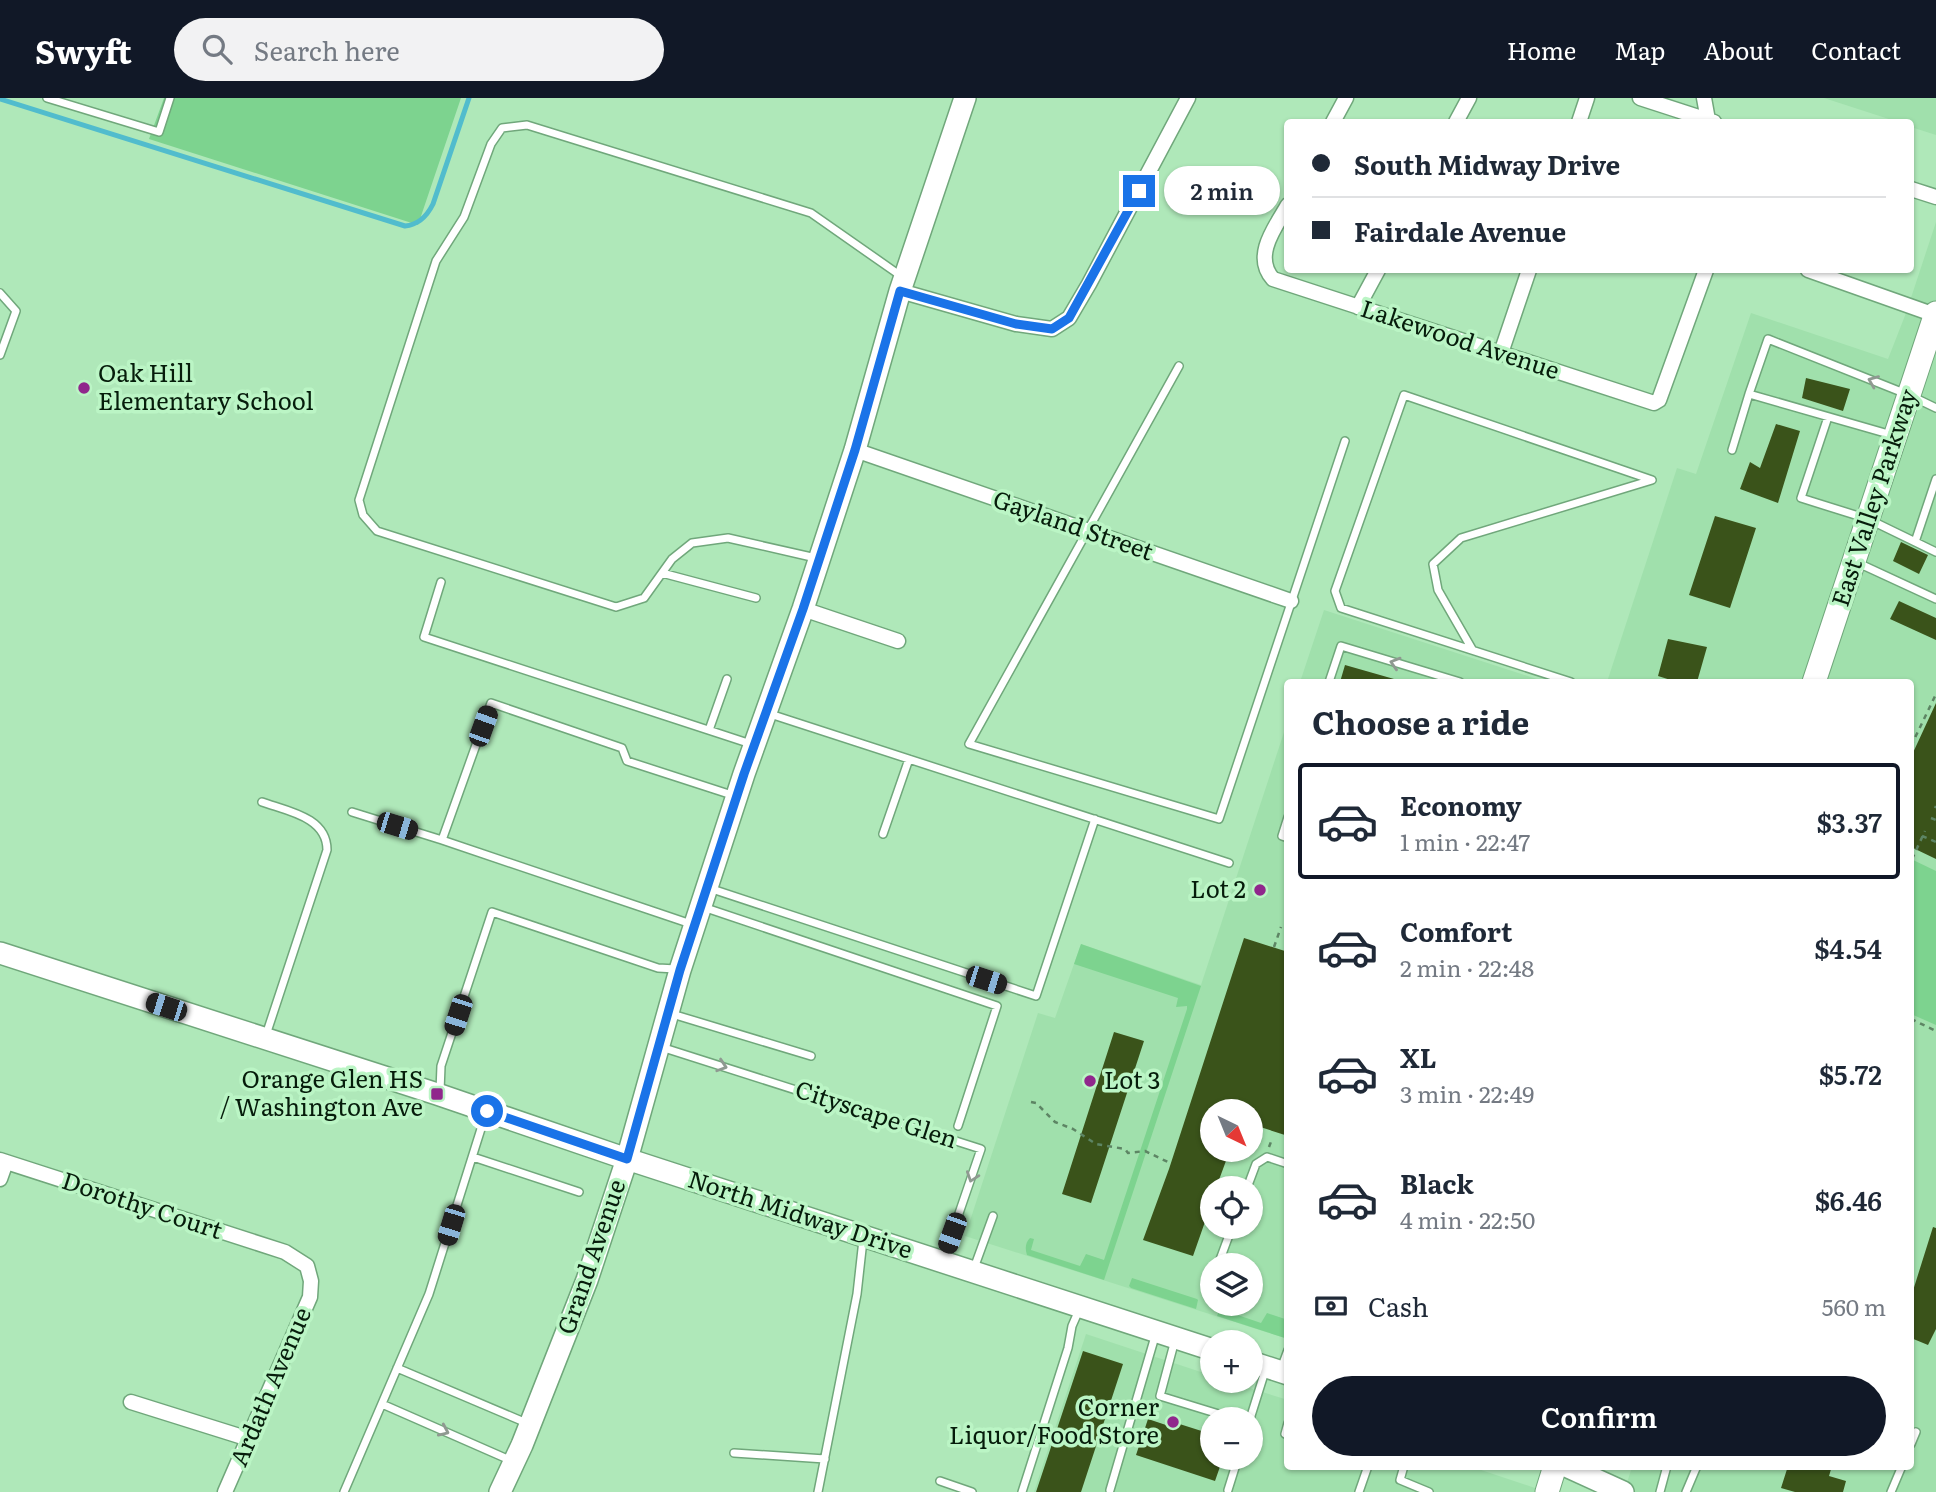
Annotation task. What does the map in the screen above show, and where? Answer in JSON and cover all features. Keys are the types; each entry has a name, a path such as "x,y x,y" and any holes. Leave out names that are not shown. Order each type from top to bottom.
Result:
{"main road":[{"name":"Grand Avenue","path":"500,1492 587,1280 627,1159 680,970 855,450 903,285 965,98"},
{"name":"East Valley Parkway","path":"1815,679 1909,395 1932,340 1936,314"},
{"name":"North Midway Drive","path":"0,953 1200,1346"},
{"path":"1547,1492 1554,1470"},
{"path":"1575,1470 1623,1492"}],"street":[{"path":"903,285 1016,324 1052,329 1069,318 1090,284 1188,98"},
{"path":"1335,119 1346,98"},
{"path":"1458,119 1469,98"},
{"path":"1580,119 1587,98"},
{"path":"1640,98 1705,119"},
{"path":"1704,98 1710,119"},
{"path":"1914,190 1936,197"},
{"name":"Lakewood Avenue","path":"1284,212 1264,249 1268,274 1273,279 1654,403 1659,400 1705,273"},
{"path":"1358,307 1376,273"},
{"path":"1501,353 1528,273"},
{"path":"1817,273 1936,314"},
{"name":"Gayland Street","path":"855,450 1291,601"},
{"path":"803,609 898,641"},
{"path":"0,1179 3,1161"},
{"name":"Dorothy Court","path":"3,1161 285,1252"},
{"name":"Ardath Avenue","path":"225,1492 310,1297 312,1281 307,1266 285,1252"},
{"path":"131,1402 248,1439"}],"lane":[{"path":"47,98 159,132 170,98"},
{"path":"818,559 728,538 692,543 672,559 644,598 616,607 377,531 363,515 359,500 436,261 464,217 491,145 502,128 527,125 811,213 903,285"},
{"path":"0,293 16,311 0,355"},
{"path":"1731,450 1768,339 1936,408"},
{"path":"1179,366 969,744 1219,819 1345,441"},
{"path":"1749,394 1895,436"},
{"path":"1472,649 1438,590 1433,564 1461,538 1652,480 1404,395 1335,591 1341,608 1562,679"},
{"path":"1828,417 1801,498 1868,519 1936,552"},
{"path":"1915,542 1936,479"},
{"path":"1854,561 1936,599"},
{"path":"662,573 755,597"},
{"path":"441,582 424,637 755,745"},
{"path":"1330,679 1340,646 1450,679"},
{"path":"709,730 727,679"},
{"path":"442,840 491,703 622,748 627,761 738,797"},
{"path":"766,713 1229,863"},
{"path":"883,834 909,759"},
{"path":"262,802 312,820 327,841 327,850 265,1038"},
{"path":"352,812 442,840 1036,996 1095,819"},
{"path":"701,906 998,1006 958,1126"},
{"path":"440,1096 441,1066 492,912 658,968 680,970"},
{"path":"668,1013 811,1056"},
{"name":"Cityscape Glen","path":"657,1046 981,1149 942,1261"},
{"path":"344,1492 429,1294 487,1111"},
{"path":"472,1157 579,1192"},
{"path":"1252,1176 1256,1164 1266,1157 1284,1163"},
{"path":"972,1271 993,1216"},
{"path":"818,1492 857,1294 863,1236"},
{"path":"1022,1492 1068,1348 1072,1326 1081,1306"},
{"path":"1166,1334 1160,1396 1200,1408"},
{"path":"1112,1491 1166,1334"},
{"path":"1255,1407 1271,1369 1284,1354"},
{"path":"397,1368 530,1424"},
{"path":"382,1404 514,1462"},
{"path":"1914,1437 1916,1432"},
{"path":"734,1453 825,1459"},
{"path":"1227,1490 1234,1470"},
{"path":"1359,1492 1367,1470"},
{"path":"1403,1470 1400,1480 1429,1492"},
{"path":"1660,1492 1666,1470"},
{"path":"1686,1492 1695,1470"},
{"path":"1891,1492 1900,1470"},
{"path":"940,1481 972,1492"}],"path":[{"path":"1914,740 1936,694"},
{"path":"1931,818 1936,820"},
{"path":"1914,855 1925,831"},
{"path":"1923,836 1936,842"},
{"path":"1274,947 1281,927"},
{"path":"1914,1020 1936,1031"},
{"path":"1031,1102 1036,1103 1055,1122 1073,1129 1096,1144 1125,1149 1128,1153 1145,1151 1170,1163"}],"shaded area":[{"path":"164,98 461,98 418,225 149,139"},
{"path":"1824,98 1936,98 1936,135 1914,128 1914,119 1889,119"},
{"path":"1936,222 1936,1492 1624,1492 1631,1470 1914,1470 1914,679 1608,679 1677,468 1696,474 1751,313 1888,359"},
{"path":"1324,610 1537,679 1301,679"},
{"path":"1284,732 1284,1338 1216,1316 1263,1316 1263,1253 1200,1253 1200,1311 965,1236 1038,1013 1055,1018 1081,944 1201,985"},
{"path":"1914,860 1936,871 1936,1025 1914,1015"},
{"path":"1081,944 1201,986 1104,1280 1027,1255 1026,1244 1030,1238 1034,1239 1031,1250 1080,1266 1086,1254 1104,1260 1187,1006 1176,1007 1178,998 1074,964"},
{"path":"1132,1278 1197,1299 1196,1309 1131,1288 1129,1286"},
{"path":"1267,1313 1284,1319 1284,1338 1217,1316 1241,1316 1261,1323"},
{"path":"1086,1334 1200,1372 1200,1393 1263,1392 1284,1399 1284,1470 1481,1470 1547,1492 1034,1492"}],"building":[{"path":"1806,378 1850,389 1843,411 1802,398"},
{"path":"1776,424 1800,431 1778,503 1740,489 1750,462 1760,468"},
{"path":"1715,516 1756,528 1730,608 1689,595"},
{"path":"1901,542 1928,555 1919,574 1893,561"},
{"path":"1899,601 1936,618 1936,640 1890,619"},
{"path":"1668,639 1707,647 1698,679 1668,679 1658,676"},
{"path":"1345,665 1394,679 1341,679"},
{"path":"1936,703 1936,859 1914,848 1914,751"},
{"path":"1244,938 1284,951 1284,1135 1264,1128 1264,1099 1200,1099 1200,1162 1226,1162 1220,1176 1200,1176 1200,1236 1193,1256 1143,1240 1169,1169"},
{"path":"1114,1032 1144,1041 1091,1203 1062,1194"},
{"path":"1933,1227 1936,1228 1936,1329 1928,1345 1914,1339 1914,1287"},
{"path":"1083,1351 1123,1364 1081,1492 1036,1492"},
{"path":"1148,1419 1166,1425 1167,1420 1200,1430 1200,1470 1219,1470 1215,1481 1136,1455"},
{"path":"1787,1470 1831,1470 1829,1476 1846,1481 1843,1492 1795,1492 1781,1488"}],"waterway":[{"path":"0,99 405,226 422,219 433,204 469,98"}],"place":[{"name":"Oak Hill Elementary School","path":"84,388"},
{"name":"Lot 2","path":"1260,890"},
{"name":"Lot 3","path":"1090,1081"},
{"name":"Orange Glen HS / Washington Ave","path":"437,1094"},
{"name":"Corner Liquor/Food Store","path":"1173,1422"}],"route":[{"path":"487,1111 627,1159 680,970 855,450 900,291 1016,324 1052,329 1069,318 1139,191"}]}
